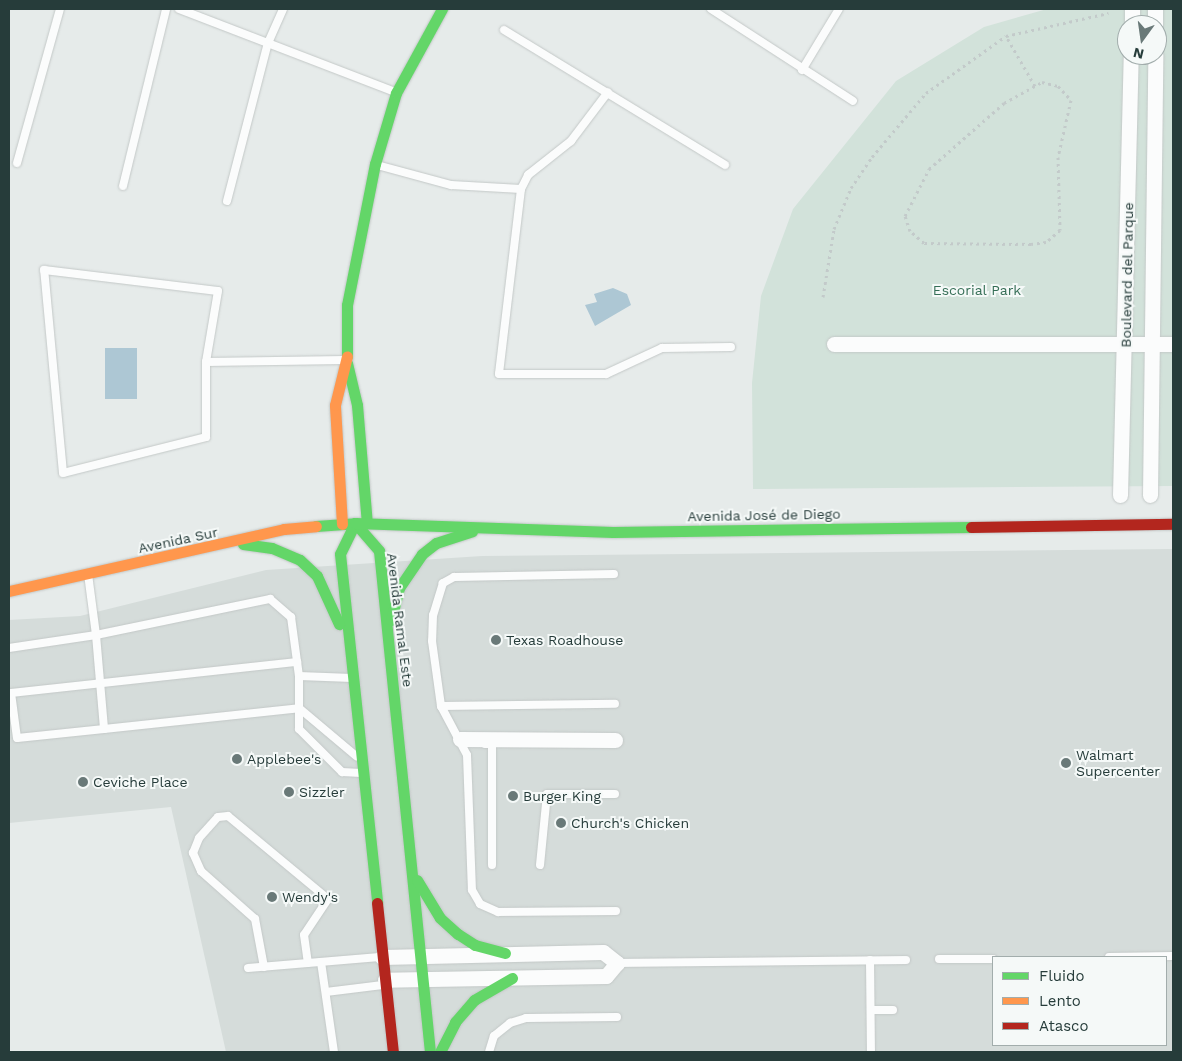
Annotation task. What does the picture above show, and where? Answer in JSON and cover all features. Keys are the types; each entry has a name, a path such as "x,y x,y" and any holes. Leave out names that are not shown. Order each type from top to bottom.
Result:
{"street":[{"path":"367,523 358,405 347,360 347,305 375,164 396,93 442,9"},
{"name":"Boulevard del Parque","path":"1120,495 1131,65"},
{"name":"Boulevard del Parque","path":"1150,495 1155,65"},
{"path":"834,344 1125,342 1173,344"},
{"path":"342,524 335,405 347,360"},
{"path":"355,523 340,554 393,1052"},
{"name":"Avenida José de Diego","path":"355,523 613,532 1173,524"},
{"name":"Avenida Sur","path":"9,591 232,543 284,529 355,523"},
{"name":"Avenida Ramal Este","path":"355,523 378,551 422,954 430,1052"},
{"path":"388,635 399,588 422,554 456,534 492,527"},
{"path":"232,543 272,548 300,560 317,576 350,655"},
{"path":"461,742 615,740"},
{"path":"413,873 440,918 458,934 476,945 505,953"},
{"path":"382,957 422,954 603,952 617,963 606,976 424,979 385,982"},
{"path":"440,1052 455,1022 474,1000 512,978"}],"lane":[{"path":"17,163 60,9"},
{"path":"123,186 166,9"},
{"path":"179,9 396,93"},
{"path":"227,201 268,43 283,9"},
{"path":"711,9 802,70 853,100"},
{"path":"802,70 839,9"},
{"path":"504,30 725,165"},
{"path":"608,92 571,141 528,175 521,189 499,374 606,374 662,348 731,347"},
{"path":"375,164 451,186 521,189"},
{"path":"44,270 218,291 206,362 206,437 63,473 44,270"},
{"path":"206,362 347,360"},
{"path":"88,574 96,635 104,729"},
{"path":"614,574 477,574 443,583 433,615 432,641 441,706 468,755 472,890 480,904 498,912 616,911"},
{"path":"9,648 96,635 270,599 291,618 299,676 299,729 342,772 363,773"},
{"path":"11,693 100,681 297,662"},
{"path":"299,676 353,678"},
{"path":"9,684 17,738 299,708 362,760"},
{"path":"441,706 615,704"},
{"path":"461,742 492,744 492,865"},
{"path":"540,865 547,794 615,794"},
{"path":"264,967 255,920 201,871 193,853 199,838 218,817 228,816 328,899 304,934 308,964"},
{"path":"248,968 382,957"},
{"path":"939,959 992,959"},
{"path":"870,960 871,1052"},
{"path":"617,963 906,960"},
{"path":"321,962 334,1052"},
{"path":"326,992 385,982"},
{"path":"871,1010 893,1010"},
{"path":"489,1052 494,1036 510,1023 526,1018 616,1017"}],"path":[{"path":"823,297 834,229 851,188 872,157 926,93 1006,36 1108,13"},
{"path":"1006,36 1035,86"},
{"path":"1042,82 1058,86 1071,100 1058,157 1060,230 1046,242 1031,244 924,243 910,231 906,216 928,169 1004,103 1035,86 1042,82"}],"shaded area":[{"path":"1173,549 1173,1052 226,1052 171,807 9,823 9,620 80,616 266,570 482,556"}],"green space":[{"name":"Escorial Park","path":"1047,9 1173,9 1173,486 753,489 752,383 761,296 793,209 896,81 984,27"}],"water":[{"path":"613,288 627,294 631,305 595,326 585,305 597,302 594,294"},
{"path":"105,348 137,348 137,399 105,399"}],"traffic: fast":[{"path":"347,356 347,305 375,164 396,93 442,9"},
{"path":"347,363 357,405 367,523"},
{"path":"355,523 379,551 430,1052"},
{"path":"355,523 340,554 377,903"},
{"path":"316,526 355,523 613,532 971,527"},
{"path":"391,620 399,588 422,554 436,543 472,531"},
{"path":"243,544 272,548 300,560 317,576 339,624"},
{"path":"417,880 440,918 458,934 475,945 505,953"},
{"path":"440,1052 455,1022 474,1000 512,978"}],"traffic: slow":[{"path":"342,524 335,405 347,356"},
{"path":"9,591 284,529 316,526"}],"traffic: jam":[{"path":"971,527 1173,524"},
{"path":"377,903 393,1052"}],"place":[{"name":"Texas Roadhouse","path":"496,640"},
{"name":"Applebee's","path":"237,759"},
{"name":"Walmart Supercenter","path":"1066,763"},
{"name":"Ceviche Place","path":"83,782"},
{"name":"Sizzler","path":"289,792"},
{"name":"Burger King","path":"513,796"},
{"name":"Church's Chicken","path":"561,823"},
{"name":"Wendy's","path":"272,897"}]}
